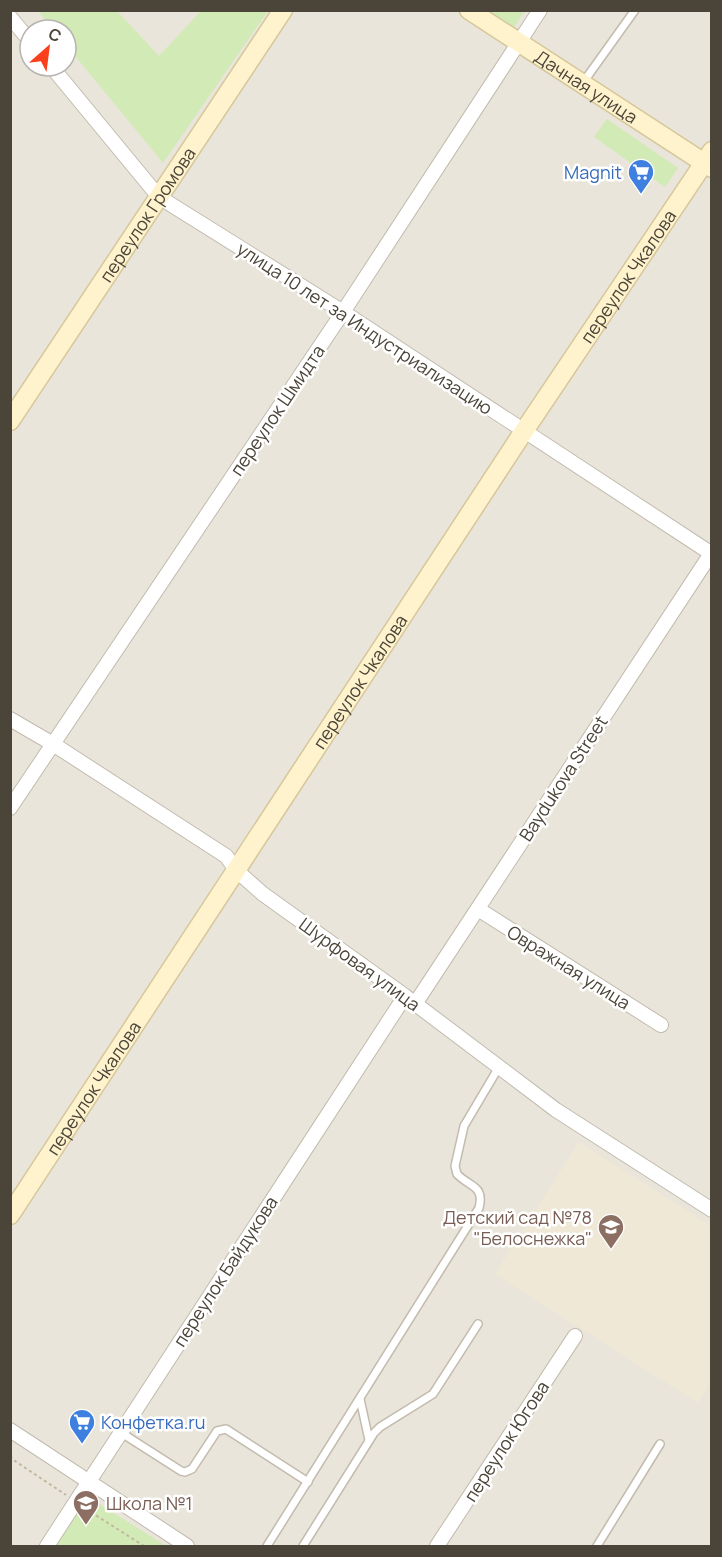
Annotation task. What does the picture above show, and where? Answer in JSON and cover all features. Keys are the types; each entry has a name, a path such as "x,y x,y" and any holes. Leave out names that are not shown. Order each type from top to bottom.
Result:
{"street":[{"name":"переулок Громова","path":"10,420 283,10"},
{"name":"Дачная улица","path":"469,10 582,84 709,161"},
{"name":"переулок Шмидта","path":"10,808 343,312 540,10"},
{"name":"улица 10 лет за Индустриализацию","path":"61,78 159,197 343,312 711,553"},
{"name":"переулок Чкалова","path":"10,1215 524,431 709,161"},
{"name":"Baydukova Street","path":"410,1000 478,909 711,553"},
{"name":"Шурфовая улица","path":"10,719 53,744 226,856 237,871 263,894 410,1000 556,1110 711,1210"},
{"name":"Овражная улица","path":"478,909 661,1025"},
{"name":"переулок Байдукова","path":"46,1546 120,1431 410,1000"},
{"name":"переулок Югова","path":"438,1546 575,1336"},
{"path":"10,1430 187,1546"}],"lane":[{"path":"582,84 635,10"},
{"path":"267,1546 479,1208 482,1200 480,1193 477,1188 460,1178 455,1166 465,1123 500,1067"},
{"path":"303,1546 369,1440 380,1427 434,1394 478,1324"},
{"path":"360,1399 369,1440"},
{"path":"120,1431 185,1473 192,1469 217,1431 226,1429 308,1482"},
{"path":"597,1546 660,1444"}],"shaded area":[{"path":"11,11 711,11 711,1546 11,1546"},
{"name":"Детский сад №78 \"Белоснежка\"","path":"579,1142 711,1226 711,1381 698,1403 495,1274"}],"green space":[{"path":"38,11 117,11 159,56 201,11 268,11 163,163 78,60 78,18 44,18"},
{"path":"489,11 525,11 514,27"},
{"path":"607,119 678,168 665,187 594,137"},
{"name":"Школа №1","path":"88,1499 95,1501 166,1546 54,1546 84,1501"}],"place":[{"name":"Magnit","path":"641,195"},
{"name":"Детский сад №78 \"Белоснежка\"","path":"611,1250"},
{"name":"Конфетка.ru","path":"82,1445"},
{"name":"Школа №1","path":"86,1526"}]}
